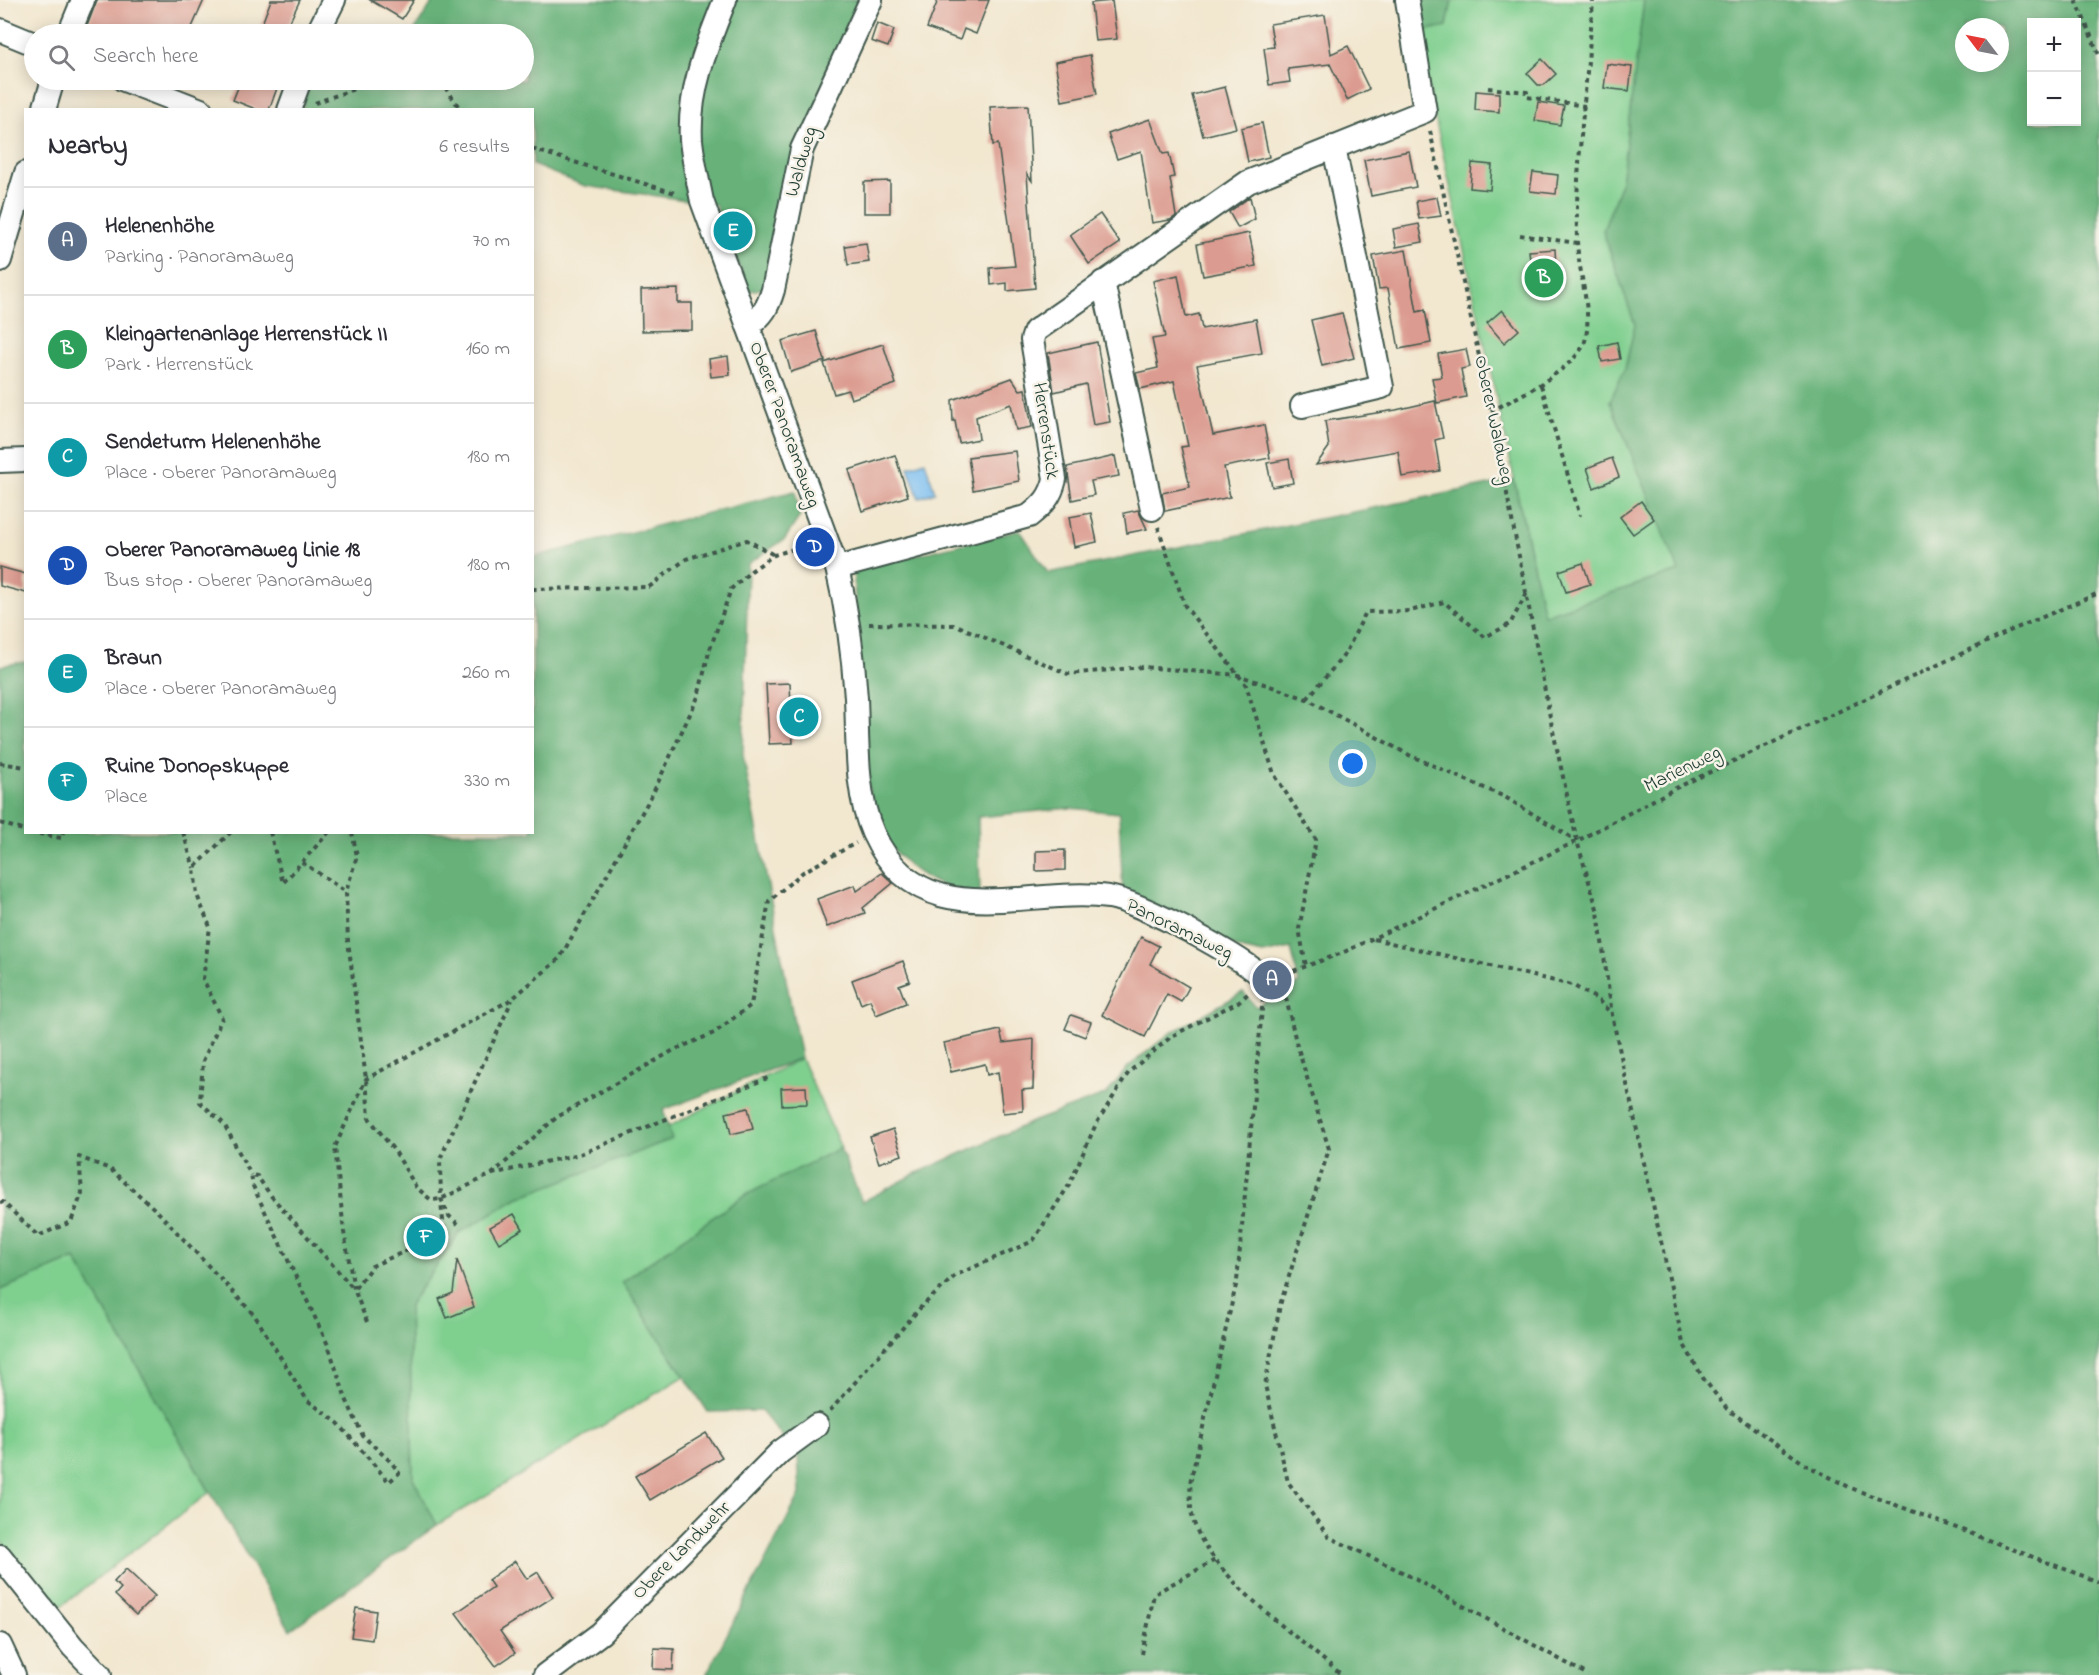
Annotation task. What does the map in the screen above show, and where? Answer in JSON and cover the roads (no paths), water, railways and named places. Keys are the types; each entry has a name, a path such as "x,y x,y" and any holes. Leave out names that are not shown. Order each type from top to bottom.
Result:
{"street":[{"path":"73,24 83,0"},
{"path":"322,24 334,0"},
{"name":"Oberer Panoramaweg","path":"725,0 698,74 692,107 691,141 702,201 837,568 851,624 863,796 872,832 887,858 928,892 969,901 1086,896"},
{"name":"Waldweg","path":"748,326 760,318 768,308 774,290 805,139 871,0"},
{"name":"Herrenstück","path":"837,568 1029,516 1043,506 1052,493 1055,479 1032,340 1041,324 1248,182 1425,111 1407,0"},
{"path":"0,30 24,40"},
{"path":"45,108 50,90"},
{"path":"150,90 196,108"},
{"path":"298,108 299,90"},
{"path":"1302,405 1382,387 1334,147"},
{"path":"0,260 24,180"},
{"path":"1103,282 1152,509"},
{"path":"0,461 24,460"},
{"name":"Panoramaweg","path":"1086,896 1128,902 1276,981"},
{"name":"Obere Landwehr","path":"545,1675 601,1633 780,1452 817,1425"},
{"path":"0,1556 73,1647 100,1675"},
{"path":"0,1645 14,1675"}],"water":[{"path":"925,461 935,492 919,498 908,467"}],"place":[{"name":"Braun","path":"733,231"},
{"name":"Kleingartenanlage Herrenstück II","path":"1544,278"},
{"name":"Oberer Panoramaweg Linie 18","path":"815,547"},
{"name":"Sendeturm Helenenhöhe","path":"799,717"},
{"name":"Helenenhöhe","path":"1272,980"},
{"name":"Ruine Donopskuppe","path":"426,1237"}]}
